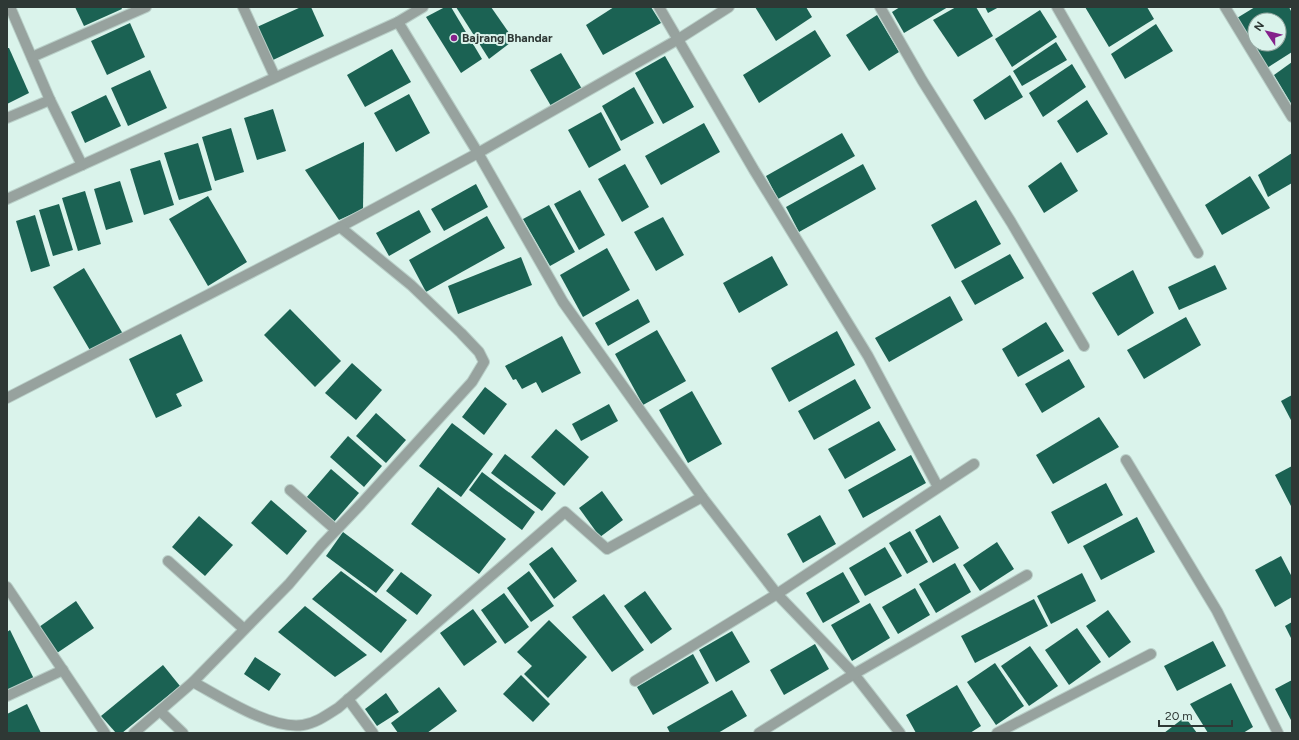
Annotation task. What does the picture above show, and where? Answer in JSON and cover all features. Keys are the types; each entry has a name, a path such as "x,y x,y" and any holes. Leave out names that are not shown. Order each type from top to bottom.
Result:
{"street":[{"path":"10,7 50,100 82,165"},
{"path":"32,57 146,7"},
{"path":"243,7 275,78"},
{"path":"7,199 398,22 423,7"},
{"path":"659,7 758,176 868,356 938,487"},
{"path":"7,398 340,228 478,153 677,40 729,7"},
{"path":"880,7 922,80 1010,222 1084,346"},
{"path":"1057,7 1198,252"},
{"path":"1225,7 1292,117"},
{"path":"398,22 478,153 563,302 702,497 777,594 854,674 900,733"},
{"path":"7,118 50,100"},
{"path":"134,733 193,682 289,584 321,546 472,382 484,362 479,352 412,285 340,228"},
{"path":"1126,460 1217,611 1278,733"},
{"path":"635,681 777,594 974,464"},
{"path":"290,490 336,530"},
{"path":"193,682 260,717 280,724 302,725 320,719 348,700 565,512 607,549 702,497"},
{"path":"168,561 244,629"},
{"path":"759,733 854,674 1027,575"},
{"path":"7,587 105,733"},
{"path":"997,733 1151,654"},
{"path":"7,696 63,670"},
{"path":"348,700 373,733"},
{"path":"160,711 183,733"}],"building":[{"path":"75,7 121,7 122,9 84,26"},
{"path":"301,7 311,7 324,36 273,60 257,27"},
{"name":"Bajrang Bhandar","path":"445,7 451,7 482,59 461,73 426,17"},
{"path":"456,7 491,7 514,40 489,59"},
{"path":"614,7 651,7 661,23 603,55 586,25"},
{"path":"755,7 806,7 812,17 776,41"},
{"path":"900,7 948,7 904,33 892,12"},
{"path":"956,7 976,7 993,36 958,57 933,20"},
{"path":"985,7 999,7 988,13"},
{"path":"1085,7 1147,7 1154,19 1109,47"},
{"path":"1255,7 1289,7 1292,13 1292,52 1267,68 1257,52 1287,52 1287,12 1247,12 1247,35 1237,18"},
{"path":"1040,10 1057,37 1012,67 995,39"},
{"path":"877,15 899,52 869,71 846,35"},
{"path":"130,23 145,57 107,75 91,41"},
{"path":"1156,24 1173,51 1125,79 1111,54"},
{"path":"815,30 831,56 759,103 743,75"},
{"path":"1056,42 1067,60 1022,86 1013,71"},
{"path":"7,48 9,48 29,93 7,104"},
{"path":"392,49 411,82 365,107 347,75"},
{"path":"561,53 582,89 551,106 530,70"},
{"path":"665,56 694,107 663,124 635,73"},
{"path":"1292,62 1292,105 1274,75"},
{"path":"1072,64 1086,87 1043,117 1029,93"},
{"path":"150,70 167,108 128,126 111,88"},
{"path":"1010,75 1023,97 985,120 973,100"},
{"path":"634,87 654,123 621,141 602,106"},
{"path":"409,94 430,133 396,152 374,113"},
{"path":"106,95 121,126 85,143 71,112"},
{"path":"1087,100 1108,134 1077,153 1057,121"},
{"path":"273,109 286,151 257,160 244,118"},
{"path":"601,112 621,150 589,168 568,130"},
{"path":"704,123 720,152 661,185 645,156"},
{"path":"231,128 244,172 215,181 202,137"},
{"path":"842,133 855,156 778,199 766,176"},
{"path":"364,142 363,209 339,220 305,170"},
{"path":"198,143 212,190 179,200 164,153"},
{"path":"1292,153 1292,183 1268,197 1258,175"},
{"path":"160,160 174,205 144,215 130,169"},
{"path":"1061,162 1078,191 1044,213 1028,186"},
{"path":"625,164 649,207 622,222 598,179"},
{"path":"863,164 876,189 799,232 786,207"},
{"path":"1250,176 1270,208 1222,235 1205,205"},
{"path":"120,181 133,222 106,230 94,189"},
{"path":"476,184 488,207 444,231 431,209"},
{"path":"580,190 605,235 579,250 554,204"},
{"path":"85,191 101,244 78,251 62,198"},
{"path":"208,196 247,262 208,286 169,219"},
{"path":"976,200 1001,244 955,269 931,225"},
{"path":"59,204 73,250 53,256 39,210"},
{"path":"549,205 575,252 550,266 523,219"},
{"path":"419,210 431,232 389,256 376,233"},
{"path":"35,215 50,266 31,272 16,221"},
{"path":"487,216 505,248 426,292 409,260"},
{"path":"663,217 684,255 656,271 634,232"},
{"path":"607,248 630,290 583,317 560,275"},
{"path":"1010,254 1024,278 975,305 961,281"},
{"path":"772,256 788,285 739,313 723,283"},
{"path":"521,257 532,285 458,314 448,286"},
{"path":"1215,265 1227,289 1179,310 1168,287"},
{"path":"84,268 123,334 91,352 53,287"},
{"path":"1133,270 1154,313 1118,336 1092,293"},
{"path":"950,296 963,320 889,362 875,338"},
{"path":"638,299 650,322 608,346 595,323"},
{"path":"290,309 341,361 315,387 264,335"},
{"path":"1186,317 1201,345 1144,379 1127,350"},
{"path":"1046,322 1064,351 1018,377 1002,349"},
{"path":"657,330 686,381 643,405 615,354"},
{"path":"837,331 855,365 789,402 771,368"},
{"path":"181,334 203,381 176,394 182,406 156,418 129,359"},
{"path":"562,336 581,373 542,393 536,382 522,389 516,379 513,380 505,366"},
{"path":"1069,359 1085,387 1042,413 1025,384"},
{"path":"352,363 382,390 356,420 325,393"},
{"path":"855,379 871,408 814,440 798,411"},
{"path":"485,387 507,404 484,435 462,417"},
{"path":"692,391 722,444 688,463 659,410"},
{"path":"1292,395 1292,422 1281,401"},
{"path":"609,404 618,421 581,441 572,424"},
{"path":"376,413 406,440 386,463 356,436"},
{"path":"1099,417 1119,447 1053,484 1036,455"},
{"path":"879,421 896,450 845,479 828,449"},
{"path":"452,423 493,454 461,497 419,466"},
{"path":"556,429 589,457 564,486 531,457"},
{"path":"348,436 382,466 364,487 330,457"},
{"path":"505,454 556,493 542,511 491,473"},
{"path":"911,455 926,483 863,518 848,490"},
{"path":"1292,466 1292,508 1275,475"},
{"path":"331,469 359,493 334,522 306,498"},
{"path":"482,472 535,512 522,530 469,490"},
{"path":"1106,483 1123,515 1068,544 1051,512"},
{"path":"438,487 506,539 479,574 411,524"},
{"path":"602,491 623,520 600,537 579,508"},
{"path":"271,500 307,531 287,555 251,523"},
{"path":"820,515 836,544 803,563 787,534"},
{"path":"940,515 959,548 933,563 915,530"},
{"path":"199,516 233,545 205,576 172,547"},
{"path":"1137,517 1155,552 1101,580 1083,546"},
{"path":"910,531 928,562 907,574 889,543"},
{"path":"343,532 394,570 376,593 326,556"},
{"path":"997,542 1014,569 980,591 963,565"},
{"path":"552,547 577,581 554,599 529,564"},
{"path":"885,547 902,576 865,596 849,568"},
{"path":"1281,556 1292,577 1292,597 1275,607 1255,570"},
{"path":"955,563 971,592 936,613 919,584"},
{"path":"341,571 407,620 381,653 312,599"},
{"path":"529,571 554,606 531,622 507,588"},
{"path":"401,572 432,595 417,615 386,591"},
{"path":"843,572 860,602 823,623 806,593"},
{"path":"1082,573 1096,601 1051,624 1037,596"},
{"path":"915,588 930,615 898,634 882,607"},
{"path":"645,591 672,629 651,644 624,606"},
{"path":"504,593 529,627 505,644 481,610"},
{"path":"604,594 644,650 612,672 572,617"},
{"path":"1034,599 1048,626 975,663 961,636"},
{"path":"76,601 94,628 57,653 39,627"},
{"path":"870,603 890,638 852,661 831,625"},
{"path":"305,606 367,655 335,677 278,632"},
{"path":"473,609 497,642 464,666 440,633"},
{"path":"1108,610 1131,642 1109,658 1086,626"},
{"path":"549,620 587,657 548,698 524,674 532,666 517,652"},
{"path":"1292,622 1292,640 1285,626"},
{"path":"1077,628 1101,662 1069,685 1045,650"},
{"path":"10,630 35,681 7,695 7,632"},
{"path":"732,631 750,662 716,682 699,650"},
{"path":"1213,641 1226,666 1177,691 1164,666"},
{"path":"815,644 829,669 784,695 770,670"},
{"path":"1030,646 1058,686 1029,706 1001,666"},
{"path":"693,654 709,683 653,715 637,687"},
{"path":"255,657 281,674 269,691 244,674"},
{"path":"995,663 1024,706 996,725 967,682"},
{"path":"163,665 180,686 122,733 116,733 101,716"},
{"path":"521,675 550,704 533,722 503,694"},
{"path":"1292,680 1292,722 1275,689"},
{"path":"1231,683 1253,727 1243,733 1208,733 1190,704"},
{"path":"957,685 981,726 970,733 916,733 906,715"},
{"path":"439,687 457,711 427,733 398,733 391,723"},
{"path":"732,690 747,716 718,733 670,733 667,727"},
{"path":"386,693 399,712 377,726 365,709"},
{"path":"27,704 41,733 7,733 7,714"},
{"path":"1185,717 1197,733 1164,733"}],"place":[{"name":"Bajrang Bhandar","path":"454,38"}]}
